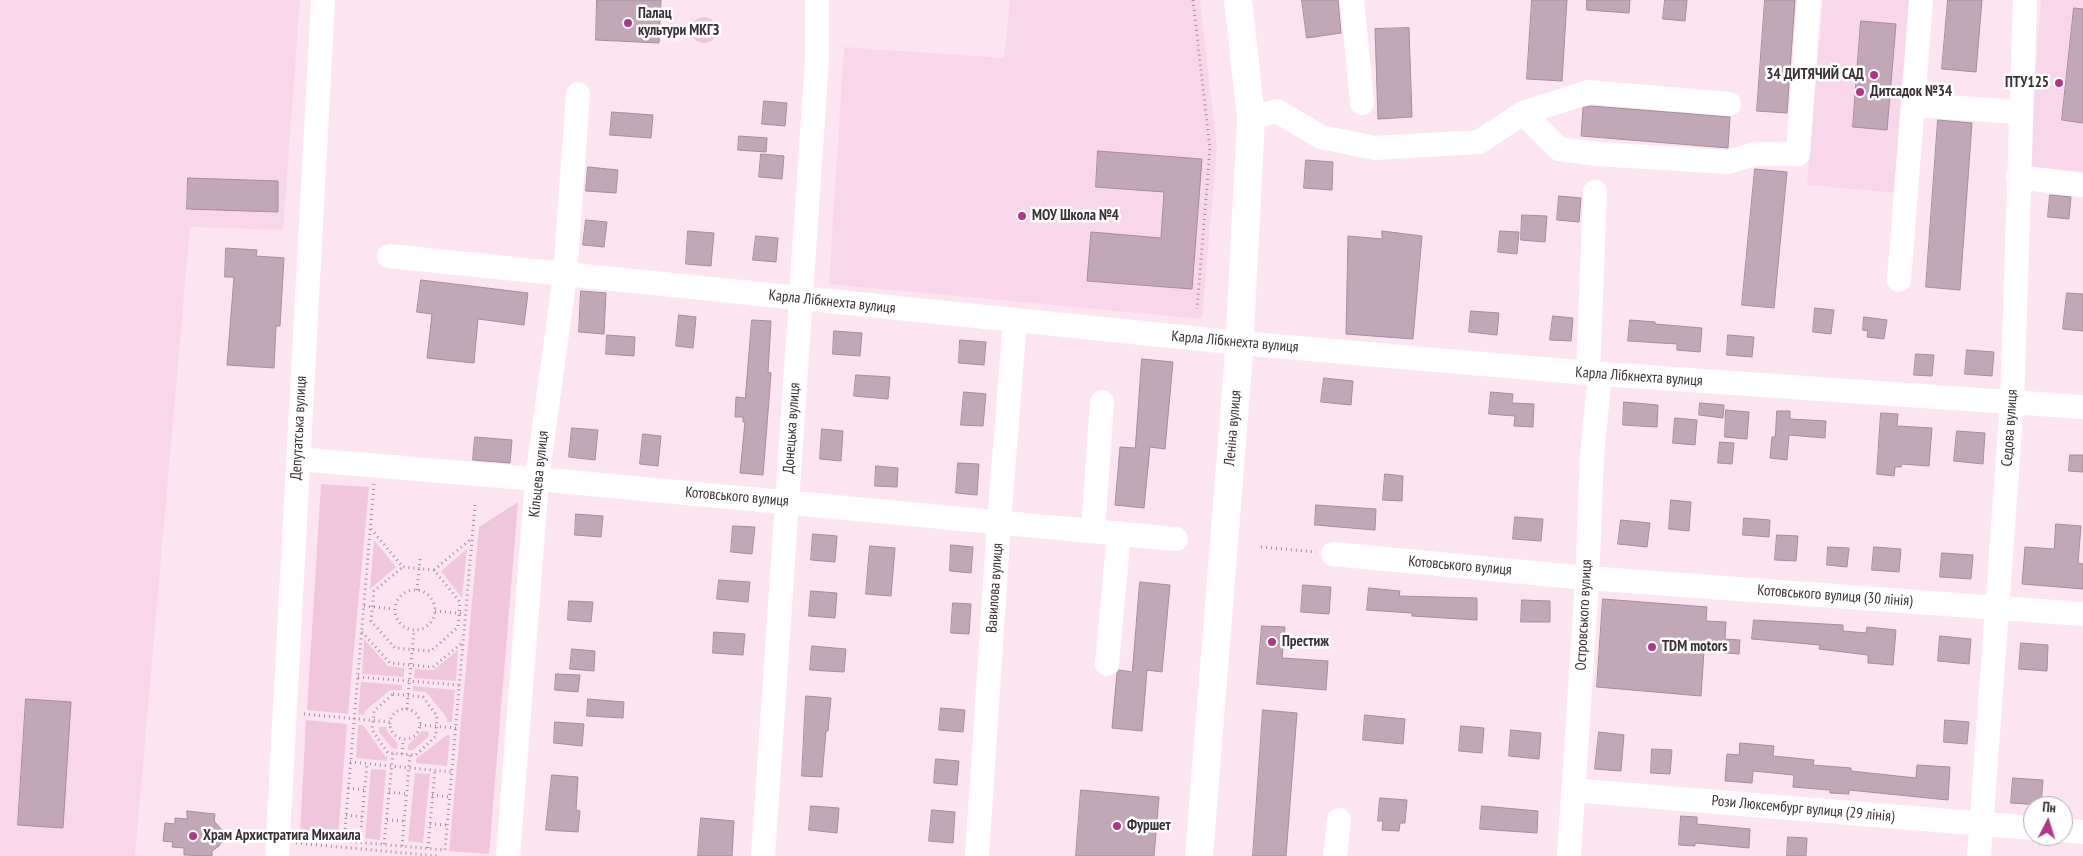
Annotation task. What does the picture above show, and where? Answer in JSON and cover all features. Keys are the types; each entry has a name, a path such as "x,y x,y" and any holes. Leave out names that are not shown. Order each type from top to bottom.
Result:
{"main road":[{"name":"Леніна вулиця","path":"1199,856 1240,343 1251,118 1238,0"}],"street":[{"name":"Депутатська вулиця","path":"278,849 323,0"},
{"name":"Донецька вулиця","path":"763,856 817,59 817,0"},
{"path":"1352,0 1362,103"},
{"path":"1523,113 1560,149 1598,154 1728,162 1755,154 1798,154 1810,0"},
{"path":"1899,280 1921,0"},
{"name":"Седова вулиця","path":"1979,856 2012,402 2025,0"},
{"path":"1251,118 1277,111 1321,137 1375,148 1479,142 1523,113 1589,92 1729,104"},
{"name":"Кільцева вулиця","path":"508,856 537,479 565,275 578,94"},
{"path":"1914,105 2020,112"},
{"path":"2018,177 2083,185"},
{"name":"Островського вулиця","path":"1569,856 1592,455 1595,192"},
{"name":"Карла Лібкнехта вулиця","path":"389,256 1240,343 1594,374 2083,407"},
{"name":"Вавилова вулиця","path":"978,856 999,522 1015,320"},
{"path":"1093,531 1102,402"},
{"name":"Котовського вулиця","path":"298,459 537,479 1176,539"},
{"path":"1107,664 1119,533"},
{"name":"Котовського вулиця","path":"1332,554 1586,578"},
{"name":"Котовського вулиця (30 лiнiя)","path":"1586,578 2083,614"},
{"name":"Рози Люксембург вулиця (29 лiнiя)","path":"1574,790 2023,827"},
{"path":"1335,856 1339,820"}],"path":[{"path":"1193,0 1210,149 1198,309"},
{"path":"366,482 375,482 344,840 445,850 475,506"},
{"path":"371,528 403,567 419,569 434,570 472,538"},
{"path":"1261,547 1332,554"},
{"path":"417,590 420,560"},
{"path":"403,567 374,591 372,607 371,621 395,648 431,651 458,627 460,602 434,570"},
{"path":"417,590 428,595 435,611 430,623 420,630 414,630 402,626 395,615 394,609 396,602 404,593 417,590"},
{"path":"364,606 394,609"},
{"path":"435,611 466,614"},
{"path":"407,709 414,630"},
{"path":"362,631 390,663 433,666 463,642"},
{"path":"358,678 459,685"},
{"path":"393,694 423,697 438,716 436,736 416,755 388,753 372,730 373,721 374,711 393,694"},
{"path":"402,709 407,709 415,713 420,725 419,730 413,737 403,740 394,736 390,722 394,714 402,709"},
{"path":"286,713 390,722"},
{"path":"420,725 456,728"},
{"path":"402,754 403,740"},
{"path":"384,844 393,753"},
{"path":"402,846 410,755"},
{"path":"350,762 452,772"},
{"path":"360,842 367,763"},
{"path":"428,848 435,770"},
{"path":"348,788 365,790"},
{"path":"389,792 407,794"},
{"path":"432,795 450,797"},
{"path":"346,815 362,817"},
{"path":"387,820 404,822"},
{"path":"430,824 447,825"},
{"path":"278,849 437,856"}],"shaded area":[{"path":"0,0 300,0 283,230 190,227 135,856 0,856"},
{"name":"МОУ Школа №4","path":"1010,0 1200,0 1217,148 1202,319 829,284 844,47 1004,58"},
{"name":"Дитсадок №34","path":"1823,0 1914,0 1898,193 1807,185"},
{"name":"ПТУ125","path":"2041,0 2083,0 2083,171 2029,167"},
{"path":"704,17 713,21 717,30 713,39 704,43 695,39 691,30 695,21"},
{"path":"321,484 369,487 348,714 307,710"},
{"path":"518,502 489,854 449,851 479,527"},
{"path":"374,540 396,567 370,589"},
{"path":"467,549 462,598 441,571"},
{"path":"364,639 388,666 404,668 404,677 362,674"},
{"path":"458,650 456,681 414,678 415,669 434,670"},
{"path":"361,682 402,685 402,690 390,690 365,711 364,715 358,714"},
{"path":"413,686 455,690 452,722 447,722 447,718 426,692 413,691"},
{"path":"306,720 347,724 338,839 300,835"},
{"path":"358,725 363,725 385,756 387,756 387,761 356,758"},
{"path":"379,727 387,727 386,730 398,744 397,749 392,748 379,732"},
{"path":"422,731 429,732 428,737 413,750 408,750 408,745"},
{"path":"447,735 450,735 447,766 416,763 416,759"},
{"path":"371,769 386,770 380,840 365,838"},
{"path":"415,773 430,774 423,843 408,841"}],"building":[{"name":"Палац культури МКГЗ","path":"597,0 661,0 659,43 596,40"},
{"path":"1302,0 1338,0 1341,33 1307,38"},
{"path":"1532,0 1567,0 1562,81 1527,79"},
{"path":"1587,0 1630,0 1629,13 1587,10"},
{"path":"1665,0 1687,0 1685,21 1663,19"},
{"path":"1765,0 1795,0 1787,113 1757,111"},
{"path":"1948,0 1982,0 1976,72 1942,69"},
{"path":"2074,8 2083,9 2083,123 2062,120"},
{"name":"34 ДИТЯЧИЙ САД","path":"1861,21 1896,24 1887,130 1853,127"},
{"path":"1409,28 1412,117 1378,119 1375,29"},
{"path":"764,101 787,103 785,126 762,124"},
{"path":"1591,106 1730,117 1728,148 1581,136 1583,108"},
{"path":"612,112 653,115 651,138 610,135"},
{"path":"1938,120 1972,123 1960,290 1926,287"},
{"path":"739,136 767,138 766,152 738,150"},
{"path":"1098,151 1202,159 1192,289 1087,281 1091,232 1161,238 1164,192 1096,187"},
{"path":"761,154 784,156 782,179 759,177"},
{"path":"1306,160 1333,162 1332,190 1304,188"},
{"path":"588,167 618,170 616,193 586,191"},
{"path":"1755,169 1787,172 1774,308 1742,305"},
{"path":"188,178 278,181 278,212 187,209"},
{"path":"2050,195 2071,197 2069,219 2048,217"},
{"path":"1559,196 1581,198 1579,222 1557,220"},
{"path":"1522,215 1547,216 1545,242 1521,240"},
{"path":"586,220 607,222 604,247 583,245"},
{"path":"688,231 714,233 711,266 686,264"},
{"path":"1382,231 1422,236 1413,339 1346,334 1348,236 1382,239"},
{"path":"1500,231 1519,232 1517,254 1498,252"},
{"path":"756,236 778,238 776,262 753,260"},
{"path":"226,248 257,250 256,256 284,258 280,326 276,326 274,368 227,365 234,277 225,277"},
{"path":"421,280 528,293 524,325 478,319 474,363 427,358 432,314 417,312"},
{"path":"581,291 606,293 604,334 579,332"},
{"path":"2067,293 2083,294 2083,331 2063,329"},
{"path":"1815,308 1834,310 1831,334 1813,332"},
{"path":"1471,311 1499,313 1497,335 1469,332"},
{"path":"679,315 696,317 693,348 676,346"},
{"path":"1553,316 1573,318 1571,341 1550,340"},
{"path":"1864,317 1887,320 1884,339 1867,337 1868,331 1863,330"},
{"path":"752,320 771,321 768,372 771,373 763,475 740,473 745,422 743,422 743,417 735,417 736,397 745,398"},
{"path":"1630,320 1702,328 1700,352 1677,350 1677,344 1628,341"},
{"path":"834,331 862,333 860,356 833,354"},
{"path":"607,335 635,337 634,356 606,354"},
{"path":"1728,335 1754,337 1752,357 1727,355"},
{"path":"960,340 986,342 984,365 959,363"},
{"path":"1967,350 1994,352 1992,376 1965,374"},
{"path":"1916,354 1934,355 1932,376 1914,375"},
{"path":"1142,359 1173,362 1165,449 1150,447 1144,508 1115,505 1120,447 1135,448"},
{"path":"856,375 890,377 888,399 854,396"},
{"path":"1324,378 1353,381 1351,405 1321,402"},
{"path":"964,392 986,394 983,426 961,425"},
{"path":"1491,392 1513,394 1512,403 1534,404 1533,427 1514,426 1515,416 1489,414"},
{"path":"1624,402 1658,405 1657,427 1623,425"},
{"path":"1700,403 1724,405 1723,418 1699,415"},
{"path":"1726,410 1749,412 1747,439 1725,437"},
{"path":"1777,411 1790,411 1790,419 1826,421 1825,438 1789,435 1787,460 1770,458 1772,437 1775,437"},
{"path":"1881,413 1898,414 1897,426 1932,428 1929,466 1902,464 1901,467 1895,467 1894,476 1877,474"},
{"path":"1675,418 1697,420 1695,445 1673,443"},
{"path":"572,428 598,430 595,460 569,457"},
{"path":"822,429 843,431 841,461 820,459"},
{"path":"1957,431 1985,433 1983,464 1954,461"},
{"path":"643,434 661,436 658,466 640,464"},
{"path":"475,437 512,440 510,463 473,460"},
{"path":"1720,442 1734,443 1732,464 1718,463"},
{"path":"2070,455 2083,455 2083,472 2069,471"},
{"path":"958,463 979,464 977,495 956,493"},
{"path":"876,466 898,468 897,487 875,486"},
{"path":"1385,474 1403,476 1402,501 1383,500"},
{"path":"1671,500 1691,502 1689,531 1669,529"},
{"path":"1316,505 1376,509 1375,530 1315,525"},
{"path":"576,514 603,516 601,537 575,535"},
{"path":"1515,517 1543,519 1541,541 1513,539"},
{"path":"1744,518 1770,520 1769,537 1743,535"},
{"path":"1621,520 1650,523 1647,547 1618,544"},
{"path":"2056,524 2081,526 2078,563 2083,564 2083,589 2022,584 2025,547 2054,549"},
{"path":"733,526 755,527 752,554 731,552"},
{"path":"813,534 837,536 835,562 811,560"},
{"path":"1777,535 1798,536 1796,561 1775,560"},
{"path":"951,545 973,547 971,573 950,571"},
{"path":"870,546 895,548 891,596 866,594"},
{"path":"1828,547 1849,548 1847,567 1827,565"},
{"path":"1874,547 1901,549 1899,572 1872,570"},
{"path":"1942,553 1973,555 1971,579 1940,577"},
{"path":"719,580 750,582 748,602 717,599"},
{"path":"1140,582 1170,585 1162,672 1147,670 1142,731 1112,728 1117,673 1119,670 1132,672"},
{"path":"1303,585 1331,587 1329,614 1301,612"},
{"path":"1369,588 1400,591 1399,596 1477,598 1477,620 1412,616 1412,613 1367,610"},
{"path":"811,591 837,593 835,618 809,616"},
{"name":"TDM motors","path":"1603,599 1707,607 1706,621 1726,622 1725,639 1740,640 1739,654 1704,651 1701,696 1597,687"},
{"path":"1522,600 1550,601 1550,622 1521,622"},
{"path":"569,601 593,602 591,622 568,620"},
{"path":"953,603 971,604 969,634 951,633"},
{"path":"1754,620 1843,625 1843,631 1866,633 1867,627 1896,630 1893,665 1868,663 1868,655 1819,649 1820,645 1752,639"},
{"name":"Престиж","path":"1262,626 1285,627 1282,658 1328,661 1326,690 1257,684"},
{"path":"714,632 745,634 743,655 713,653"},
{"path":"1940,636 1971,639 1969,664 1938,661"},
{"path":"2021,643 2048,645 2047,671 2019,669"},
{"path":"812,646 846,649 844,672 810,670"},
{"path":"572,649 595,651 594,671 570,669"},
{"path":"556,674 580,675 578,692 555,690"},
{"path":"806,696 831,698 822,777 802,776"},
{"path":"26,699 71,702 63,828 18,825"},
{"path":"588,699 624,702 623,718 587,716"},
{"path":"941,708 965,710 963,732 939,730"},
{"path":"1263,710 1297,713 1286,856 1253,856"},
{"path":"1365,715 1405,719 1403,744 1363,740"},
{"path":"1945,720 1969,722 1967,744 1944,742"},
{"path":"555,722 584,724 582,746 554,743"},
{"path":"1461,726 1484,728 1482,753 1459,751"},
{"path":"1511,730 1541,733 1539,759 1509,756"},
{"path":"1599,732 1624,735 1621,771 1595,769"},
{"path":"1740,743 1774,746 1773,756 1814,760 1813,765 1851,768 1851,771 1916,778 1917,765 1950,767 1948,800 1849,790 1849,794 1830,793 1830,790 1793,787 1794,775 1753,771 1752,783 1725,781 1727,754 1739,755"},
{"path":"1652,749 1672,750 1670,774 1651,773"},
{"path":"936,759 959,761 957,785 934,783"},
{"path":"552,775 578,777 576,810 580,811 578,832 546,830"},
{"path":"2013,778 2043,780 2042,796 2023,796 2023,804 2011,803"},
{"name":"Фуршет","path":"1081,790 1159,797 1154,856 1076,856"},
{"path":"1380,798 1407,800 1405,823 1400,823 1399,831 1382,830 1383,821 1378,821"},
{"path":"811,806 839,808 837,833 809,830"},
{"path":"1482,806 1538,811 1537,833 1480,829"},
{"path":"932,810 955,812 953,843 929,841"},
{"name":"Храм Архистратига Михаила","path":"187,811 215,814 214,821 222,830 224,838 219,846 212,851 212,856 184,855 184,848 172,847 173,842 163,841 165,823 175,824 175,818 187,819"},
{"path":"1681,816 1697,817 1697,824 1750,829 1749,848 1695,843 1695,846 1679,845"},
{"path":"701,818 734,821 732,856 698,856"},
{"path":"1788,837 1807,838 1806,856 1787,856"}],"place":[{"name":"Палац культури МКГЗ","path":"628,23"},
{"name":"34 ДИТЯЧИЙ САД","path":"1874,75"},
{"name":"ПТУ125","path":"2059,83"},
{"name":"Дитсадок №34","path":"1860,92"},
{"name":"МОУ Школа №4","path":"1022,216"},
{"name":"Престиж","path":"1272,642"},
{"name":"TDM motors","path":"1652,647"},
{"name":"Фуршет","path":"1117,826"},
{"name":"Храм Архистратига Михаила","path":"193,836"}]}
